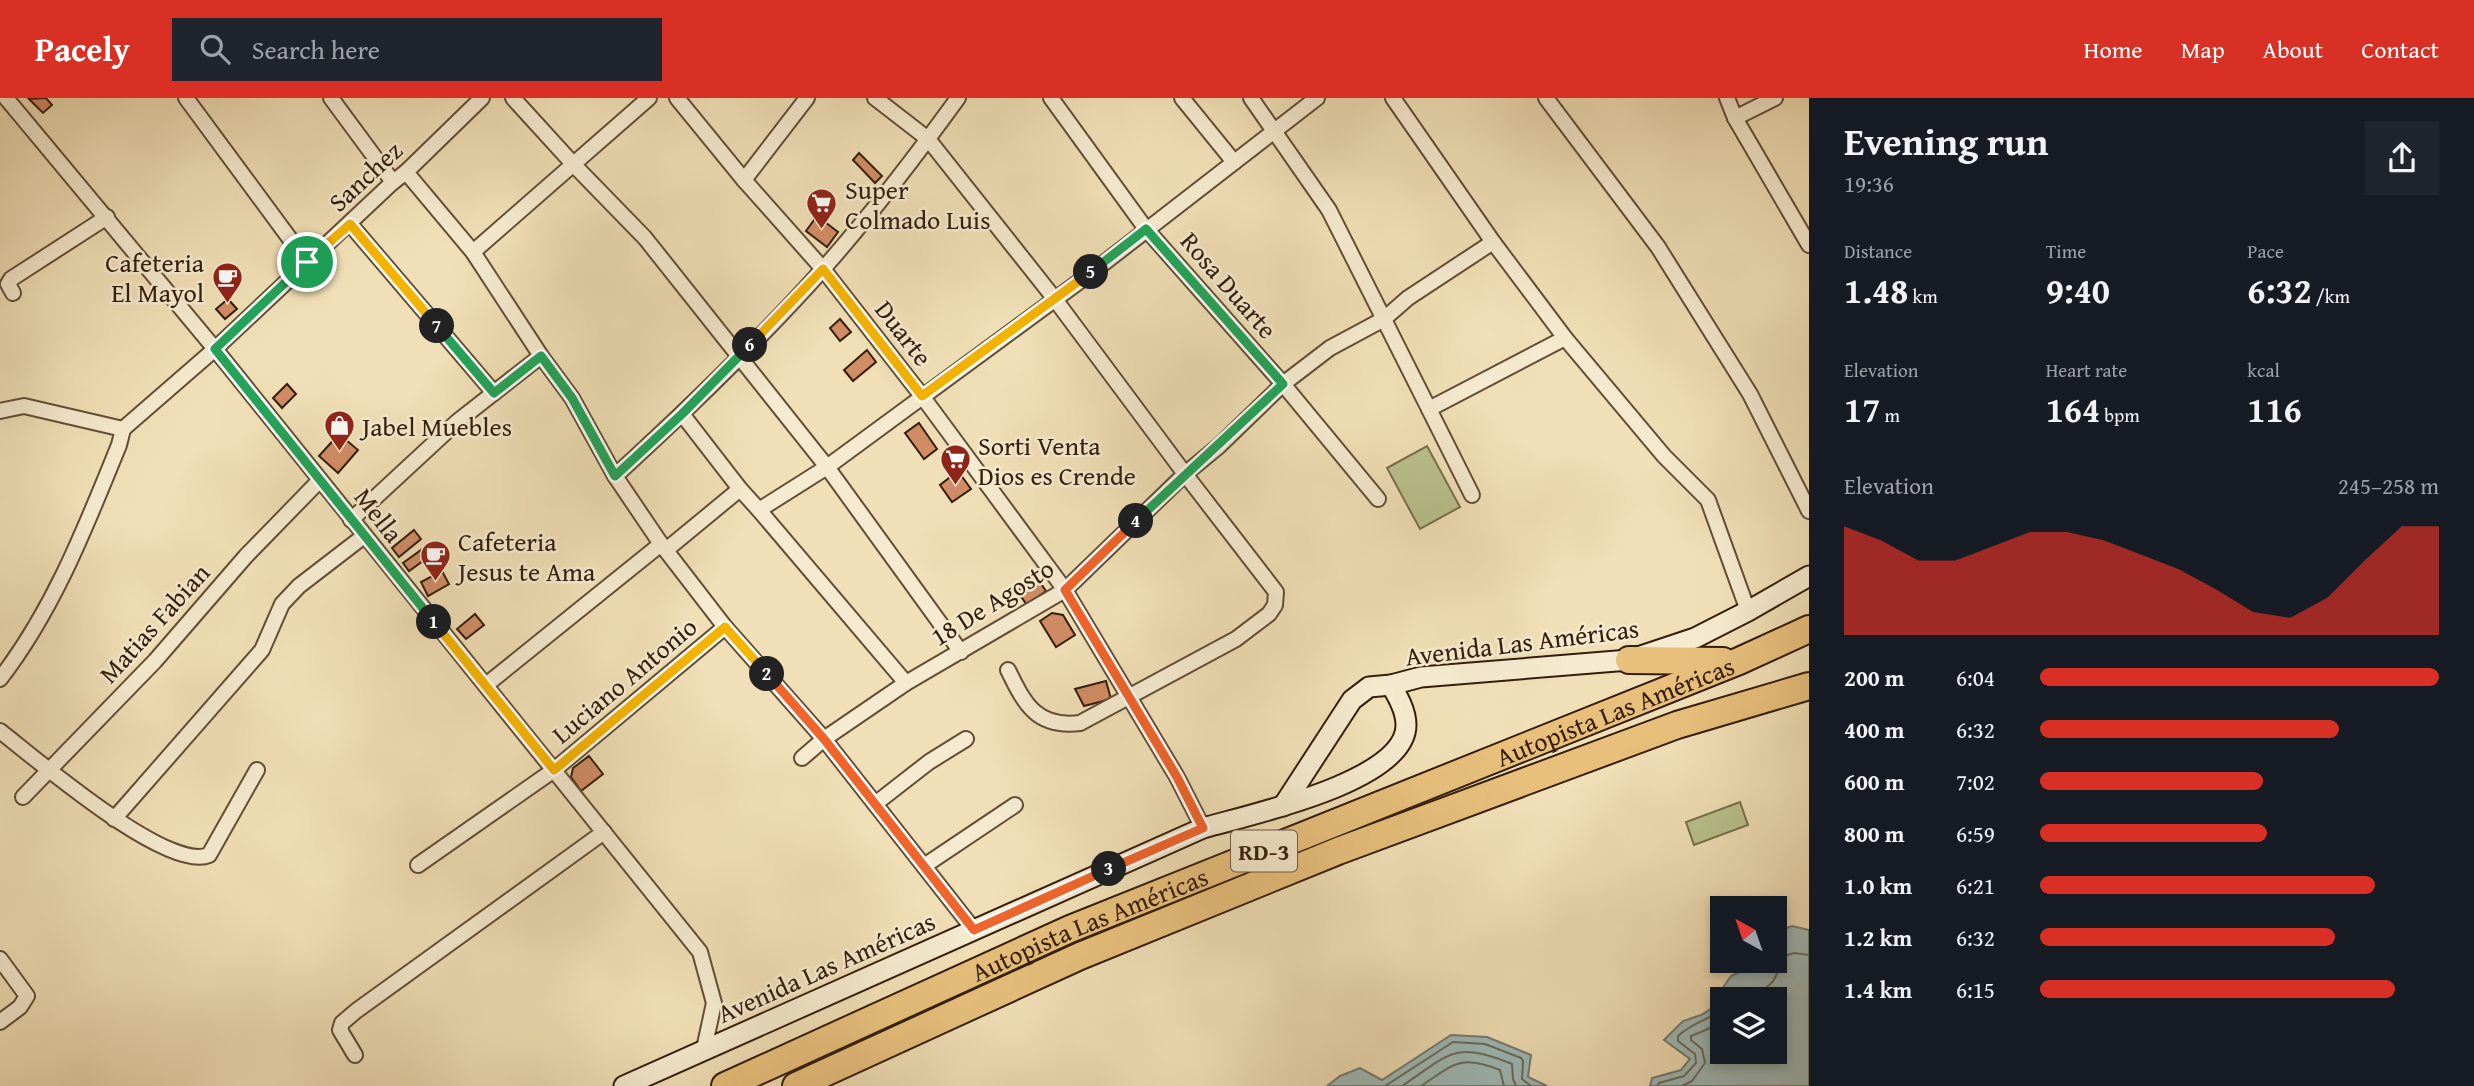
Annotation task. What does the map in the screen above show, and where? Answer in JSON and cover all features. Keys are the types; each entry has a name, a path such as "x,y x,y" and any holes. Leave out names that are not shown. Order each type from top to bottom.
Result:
{"highway":[{"name":"Autopista Las Américas","path":"725,1086 1070,929 1655,693 1739,662 1809,629"},
{"path":"1629,660 1739,662"},
{"name":"Autopista Las Américas","path":"796,1086 1080,956 1338,851 1677,725 1809,686"}],"main road":[{"name":"Avenida Las Américas","path":"1283,806 1352,700 1369,687 1391,685 1421,677 1629,660 1695,638 1809,576"},
{"name":"Avenida Las Américas","path":"624,1086 1203,828 1283,806 1372,771 1399,747 1406,726 1401,702 1391,685"}],"street":[{"path":"186,98 307,262"},
{"path":"331,98 393,182"},
{"name":"Sanchez","path":"123,429 215,349 482,98"},
{"path":"513,98 645,238 827,467 961,652"},
{"path":"473,252 649,98"},
{"name":"Duarte","path":"677,98 744,180 823,269 922,396 1065,590 1177,777 1203,828"},
{"path":"744,180 807,98"},
{"path":"875,98 928,139 1054,299 1276,592 1275,605 1269,614 1236,639 1080,723 1046,721 1022,699 1008,670"},
{"path":"615,476 682,414 823,269 958,98"},
{"name":"Rosa Duarte","path":"1051,98 1146,229 1283,384 1378,499"},
{"path":"1182,98 1234,162"},
{"path":"1251,98 1329,210 1472,495"},
{"path":"759,510 827,467 1054,299 1317,98"},
{"path":"1393,98 1493,242 1565,338 1664,456 1708,499 1748,611"},
{"path":"1546,98 1665,258 1750,394 1809,511"},
{"path":"1727,98 1735,118 1809,245"},
{"path":"1735,118 1775,98"},
{"name":"Mella","path":"12,100 700,952 714,1003 704,1049"},
{"path":"406,172 473,252 572,398 615,476 663,547 725,627 824,739 974,930"},
{"path":"13,293 8,284 11,279 107,217"},
{"path":"350,224 494,393"},
{"name":"18 De Agosto","path":"802,758 824,739 906,683 1065,590 1283,384 1330,348 1384,319 1408,298 1493,242"},
{"path":"1429,409 1565,338"},
{"path":"351,520 458,421 541,356"},
{"path":"0,411 23,406 123,429 119,445 68,565 27,640 0,678"},
{"path":"682,414 740,489 906,683"},
{"name":"Matias Fabian","path":"23,797 155,661 246,556 320,480"},
{"path":"486,685 740,489"},
{"path":"114,819 262,650 282,604 299,586 364,536"},
{"name":"Luciano Antonio","path":"418,864 554,770 725,627"},
{"path":"0,731 114,819 159,845 191,857 209,855 257,771"},
{"path":"875,804 929,762 966,739"},
{"path":"924,866 1015,805"},
{"path":"355,1055 340,1030 342,1023 604,832"},
{"path":"0,959 27,996 20,1007 0,1022"}],"green space":[{"path":"1427,446 1460,507 1420,529 1387,468"},
{"path":"1740,802 1748,825 1694,845 1686,822"}],"water":[{"path":"1792,926 1809,930 1809,1086 1650,1086 1652,1078 1681,1070 1690,1059 1664,1040 1683,1021 1710,1009 1710,1064 1787,1064 1787,987 1723,987 1731,976 1738,973 1787,973 1787,928"},
{"path":"1451,1035 1487,1037 1531,1055 1528,1077 1547,1086 1327,1086 1340,1076 1360,1068 1382,1080"}],"building":[{"path":"46,98 52,105 43,113 29,99"},
{"path":"859,153 882,176 875,183 853,160"},
{"name":"Super Colmado Luis","path":"817,216 838,232 827,247 806,231"},
{"name":"Cafeteria El Mayol","path":"228,299 237,309 225,319 216,309"},
{"path":"840,319 851,332 840,341 830,328"},
{"path":"867,350 876,362 853,381 844,370"},
{"path":"287,384 296,394 282,408 273,398"},
{"path":"919,423 937,449 924,459 905,433"},
{"name":"Jabel Muebles","path":"339,434 358,450 338,473 319,456"},
{"name":"Sorti Venta Dios es Crende","path":"958,471 971,489 952,502 940,485"},
{"path":"414,530 421,539 399,557 392,548"},
{"path":"428,545 434,553 409,571 403,563"},
{"name":"Cafeteria Jesus te Ama","path":"442,571 449,584 428,596 421,582"},
{"path":"1037,578 1046,591 1027,605 1017,591"},
{"path":"1052,613 1063,615 1075,635 1056,647 1040,621"},
{"path":"475,614 484,625 466,639 457,629"},
{"path":"1106,681 1111,699 1084,706 1075,689"},
{"path":"589,756 603,774 581,791 571,777 573,768"}],"place":[{"name":"Super Colmado Luis","path":"822,231"},
{"name":"Cafeteria El Mayol","path":"227,304"},
{"name":"Jabel Muebles","path":"339,453"},
{"name":"Sorti Venta Dios es Crende","path":"955,487"},
{"name":"Cafeteria Jesus te Ama","path":"435,583"}],"route":[{"path":"350,224 494,393 541,356 572,398 615,476 682,414 823,269 922,396 1095,270 1146,229 1283,384 1065,590 1177,777 1203,828 974,930 824,739 725,627 554,770 215,349 307,262 350,224"}]}
